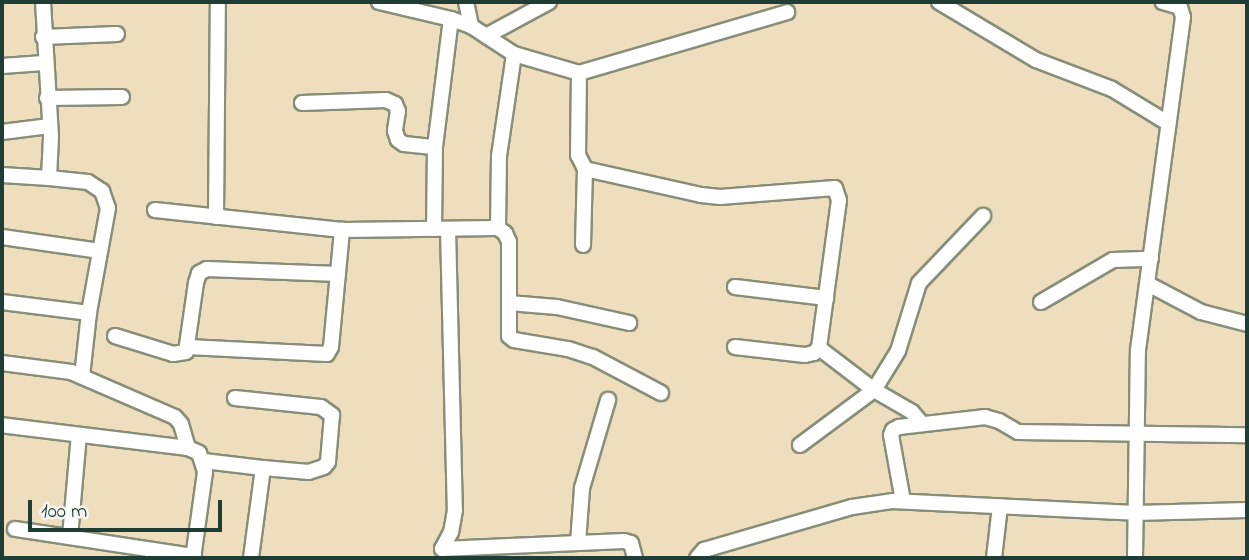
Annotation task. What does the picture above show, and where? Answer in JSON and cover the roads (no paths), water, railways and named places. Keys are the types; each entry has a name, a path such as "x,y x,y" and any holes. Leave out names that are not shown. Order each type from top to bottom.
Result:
{"street":[{"path":"43,2 44,63 50,126 49,178"},
{"path":"216,217 218,2"},
{"path":"379,2 471,26 514,54 579,73 787,12"},
{"path":"466,2 471,26"},
{"path":"486,36 549,2"},
{"path":"939,2 1036,60 1112,89 1168,123"},
{"path":"1135,558 1138,350 1183,10 1163,2"},
{"path":"440,554 451,532 455,510 435,147 451,19"},
{"path":"43,37 117,34"},
{"path":"498,228 499,156 514,54"},
{"path":"2,66 44,63"},
{"path":"579,73 578,155 585,169 583,245"},
{"path":"47,98 122,97"},
{"path":"302,103 386,100 395,104 398,111 395,131 398,140 404,144 435,147"},
{"path":"2,132 50,126"},
{"path":"585,169 701,195 835,188 839,200 819,348"},
{"path":"2,175 88,182 102,191 108,208 89,313 82,376"},
{"path":"155,210 342,230 498,228 505,233 509,242 508,332 514,340 582,353 661,393"},
{"path":"800,445 874,390 898,351 919,283 983,216"},
{"path":"188,347 327,354 331,347 342,230"},
{"path":"2,237 100,251"},
{"path":"1041,302 1113,260 1151,259"},
{"path":"115,336 173,354 186,352 196,283 199,273 207,269 338,274"},
{"path":"1148,284 1201,312 1247,324"},
{"path":"735,286 826,298"},
{"path":"2,302 89,313"},
{"path":"509,303 557,307 629,323"},
{"path":"735,347 805,355 819,348"},
{"path":"819,348 874,390 912,412 922,424"},
{"path":"2,363 56,369 82,376 175,417 181,424 188,449"},
{"path":"204,461 309,472 324,467 328,461 332,415 321,407 235,398"},
{"path":"578,543 582,488 608,400"},
{"path":"903,501 892,430 922,424 985,417 999,421 1018,432 1247,435"},
{"path":"2,425 188,449 199,453 204,461 193,557 15,529"},
{"path":"70,537 79,435"},
{"path":"251,558 262,468"},
{"path":"697,558 704,550 852,507 903,501 1135,513 1247,510"},
{"path":"994,558 1000,506"},
{"path":"440,554 624,541 631,543 635,558"}]}
